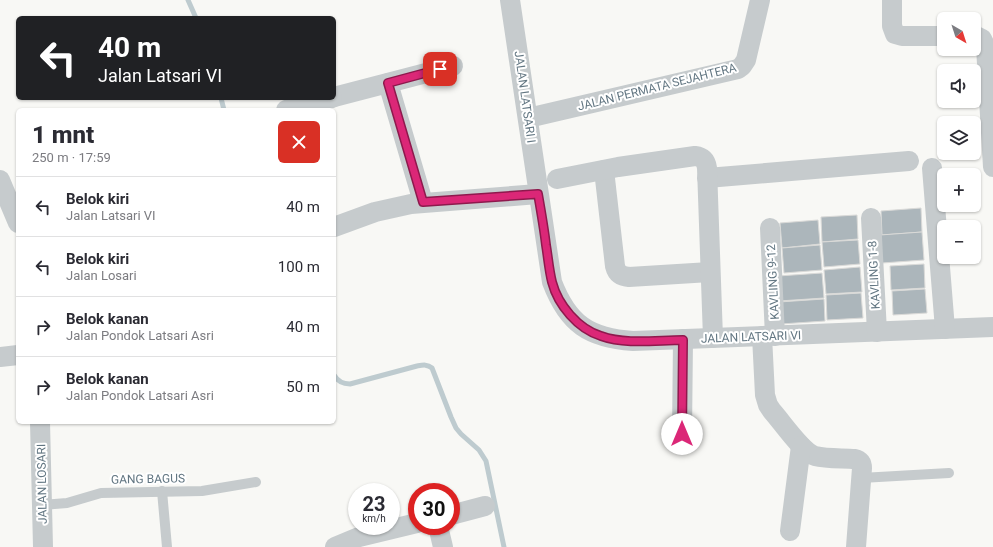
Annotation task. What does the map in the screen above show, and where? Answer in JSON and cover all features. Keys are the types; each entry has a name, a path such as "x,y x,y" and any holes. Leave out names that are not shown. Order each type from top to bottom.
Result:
{"street":[{"name":"JALAN LATSARI I","path":"510,0 538,194"},
{"name":"JALAN PERMATA SEJAHTERA","path":"528,118 738,69 746,60 760,0"},
{"path":"892,0 892,26 895,34 902,36 937,36"},
{"path":"981,38 986,47 993,167"},
{"path":"336,97 453,66"},
{"path":"388,83 423,202"},
{"path":"294,108 325,100"},
{"path":"557,179 695,156 699,156 704,160 706,164 707,178 713,338"},
{"path":"707,178 909,161"},
{"path":"932,168 945,329"},
{"path":"604,170 615,266 620,276 629,277 710,272"},
{"path":"1,184 16,218"},
{"path":"336,226 375,212 402,205 423,202 538,194"},
{"name":"JALAN LATSARI VI","path":"538,194 552,282 561,302 584,328 611,339 633,341 683,340 993,327"},
{"name":"KAVLING 1-8","path":"871,218 877,332"},
{"name":"KAVLING 9-12","path":"770,228 769,336 764,388 766,400 772,411 807,452 815,456 855,459 859,461 862,466 861,478"},
{"path":"682,434 683,340"},
{"path":"0,357 16,355"},
{"name":"JALAN LOSARI","path":"40,424 43,547"},
{"path":"790,531 801,446"},
{"path":"856,547 861,478"},
{"path":"460,513 484,506"},
{"path":"335,547 359,537 408,525"},
{"path":"440,535 443,547"}],"lane":[{"path":"861,478 949,473"},
{"name":"GANG BAGUS","path":"42,505 67,503 101,493 202,491 256,482"},
{"path":"162,491 167,547"}],"building":[{"path":"921,208 922,232 882,235 881,211"},
{"path":"857,215 858,239 822,242 821,217"},
{"path":"818,220 820,244 782,248 780,223"},
{"path":"922,232 924,260 882,263 880,235"},
{"path":"858,240 860,264 824,267 822,242"},
{"path":"820,245 822,270 784,273 782,248"},
{"path":"924,264 925,288 891,290 890,266"},
{"path":"860,267 862,292 826,294 824,270"},
{"path":"822,273 824,298 779,301 778,276"},
{"path":"925,289 927,313 893,315 892,291"},
{"path":"861,293 863,318 827,320 826,295"},
{"path":"824,299 825,321 781,324 779,302"}],"waterway":[{"path":"188,0 195,16"},
{"path":"222,100 224,108"},
{"path":"336,378 345,384 350,384 417,366 427,365 432,368 456,428 479,450 486,461 504,547"}],"route":[{"path":"440,69 388,83 423,202 538,194 552,282 561,302 568,312 584,328 611,339 633,341 683,340 682,434"}]}
